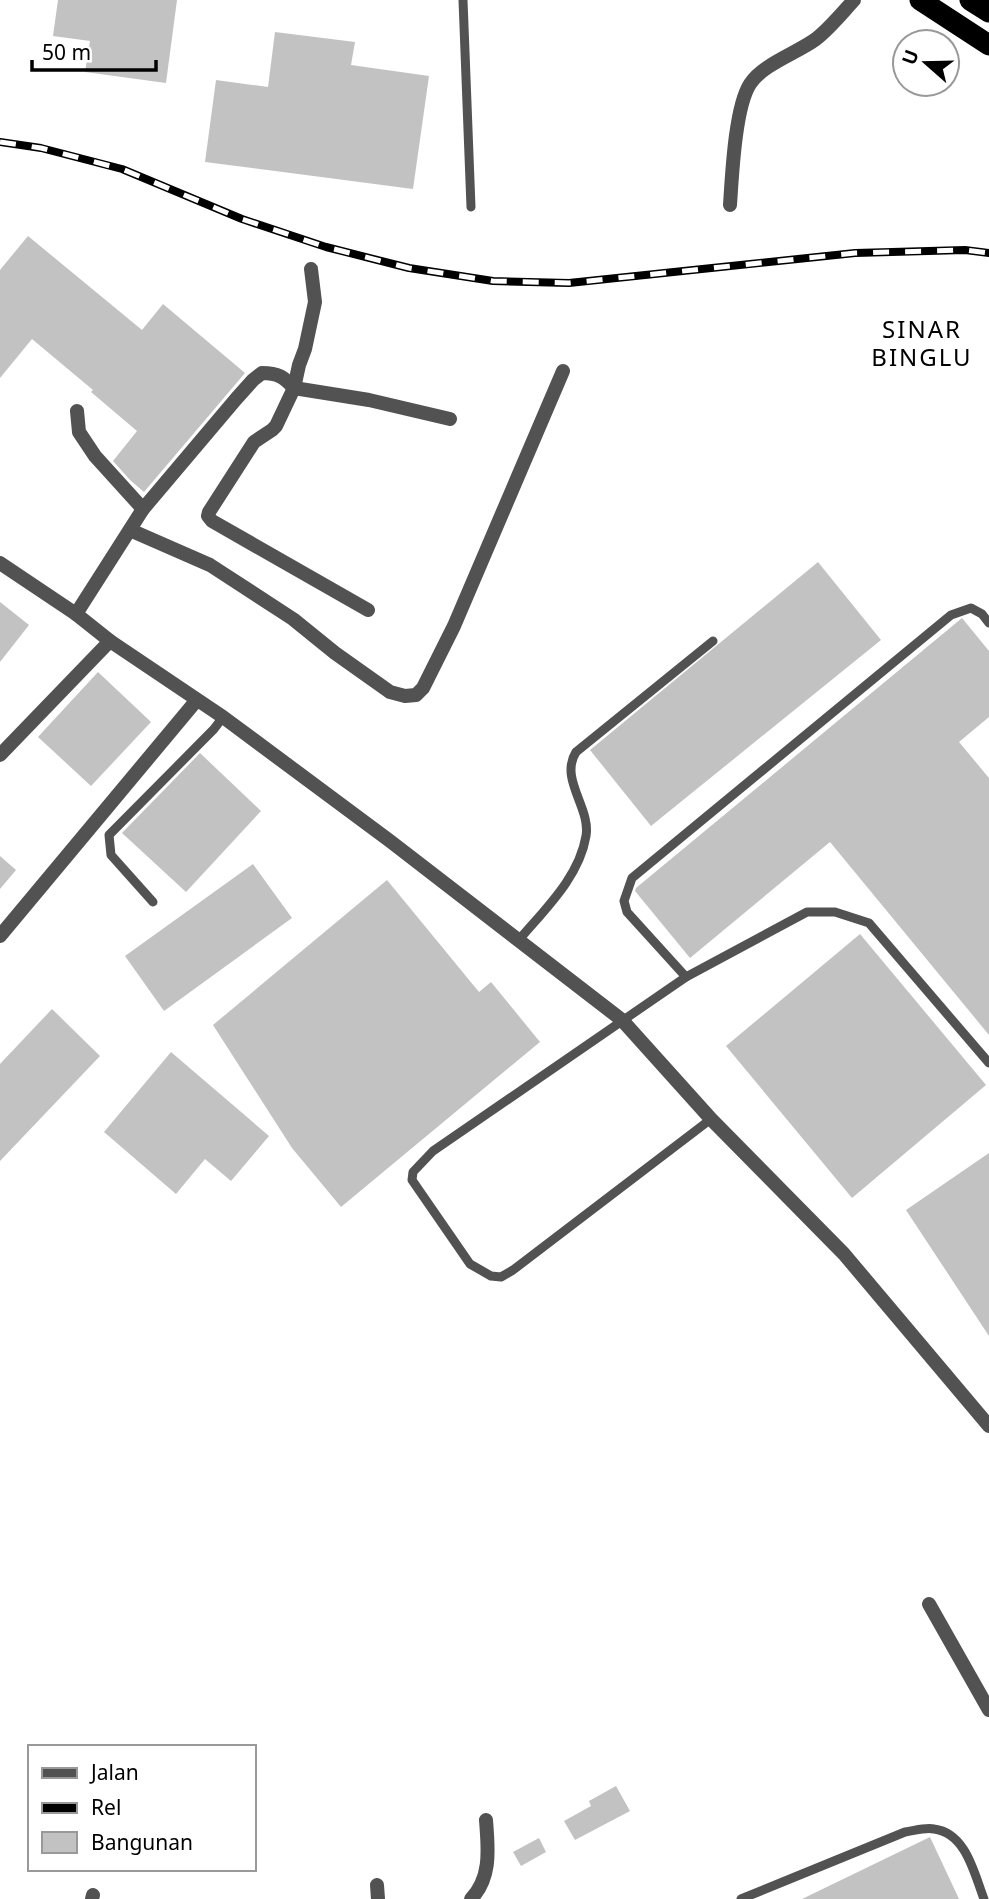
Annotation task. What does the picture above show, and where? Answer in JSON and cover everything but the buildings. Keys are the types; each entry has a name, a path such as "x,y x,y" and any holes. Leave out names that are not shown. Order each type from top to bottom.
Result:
{"highway":[{"path":"920,0 989,46"},
{"path":"970,0 989,12"}],"street":[{"path":"730,205 734,149 743,99 751,82 765,69 819,37 850,5"},
{"path":"311,269 315,302 295,388 276,426 254,442 208,516 212,521 368,610"},
{"path":"130,530 210,565 293,619 390,692 405,696 416,695 423,688 454,626 563,371"},
{"path":"76,614 143,509 253,380 262,373 272,373 288,380 295,388 369,400 450,419"},
{"path":"77,411 79,432 94,456 143,509"},
{"path":"0,563 222,717 390,841 622,1020 711,1119 844,1254 989,1426"},
{"path":"0,755 110,641"},
{"path":"0,936 196,701"},
{"path":"929,1604 984,1688 989,1710"},
{"path":"471,1899 479,1891 488,1866 486,1820"}],"lane":[{"path":"463,0 471,207"},
{"path":"686,978 626,912 624,901 632,878 951,615 971,608 982,614 989,623"},
{"path":"518,941 566,884 580,858 587,834 582,806 572,782 570,767 576,752 713,641"},
{"path":"153,902 111,855 109,835 214,729 222,717"},
{"path":"711,1119 501,1277 491,1276 470,1264 412,1180 414,1172 433,1151 622,1020 686,978 807,912 835,912 869,923 989,1063"},
{"path":"741,1899 905,1832 933,1828 948,1833 961,1843 984,1899"}],"railway":[{"path":"0,142 41,148 122,169 242,219 326,247 409,268 493,281 569,283 855,253 965,250 989,253"}],"district":[{"name":"SINAR BINGLU","path":"922,342"}]}
